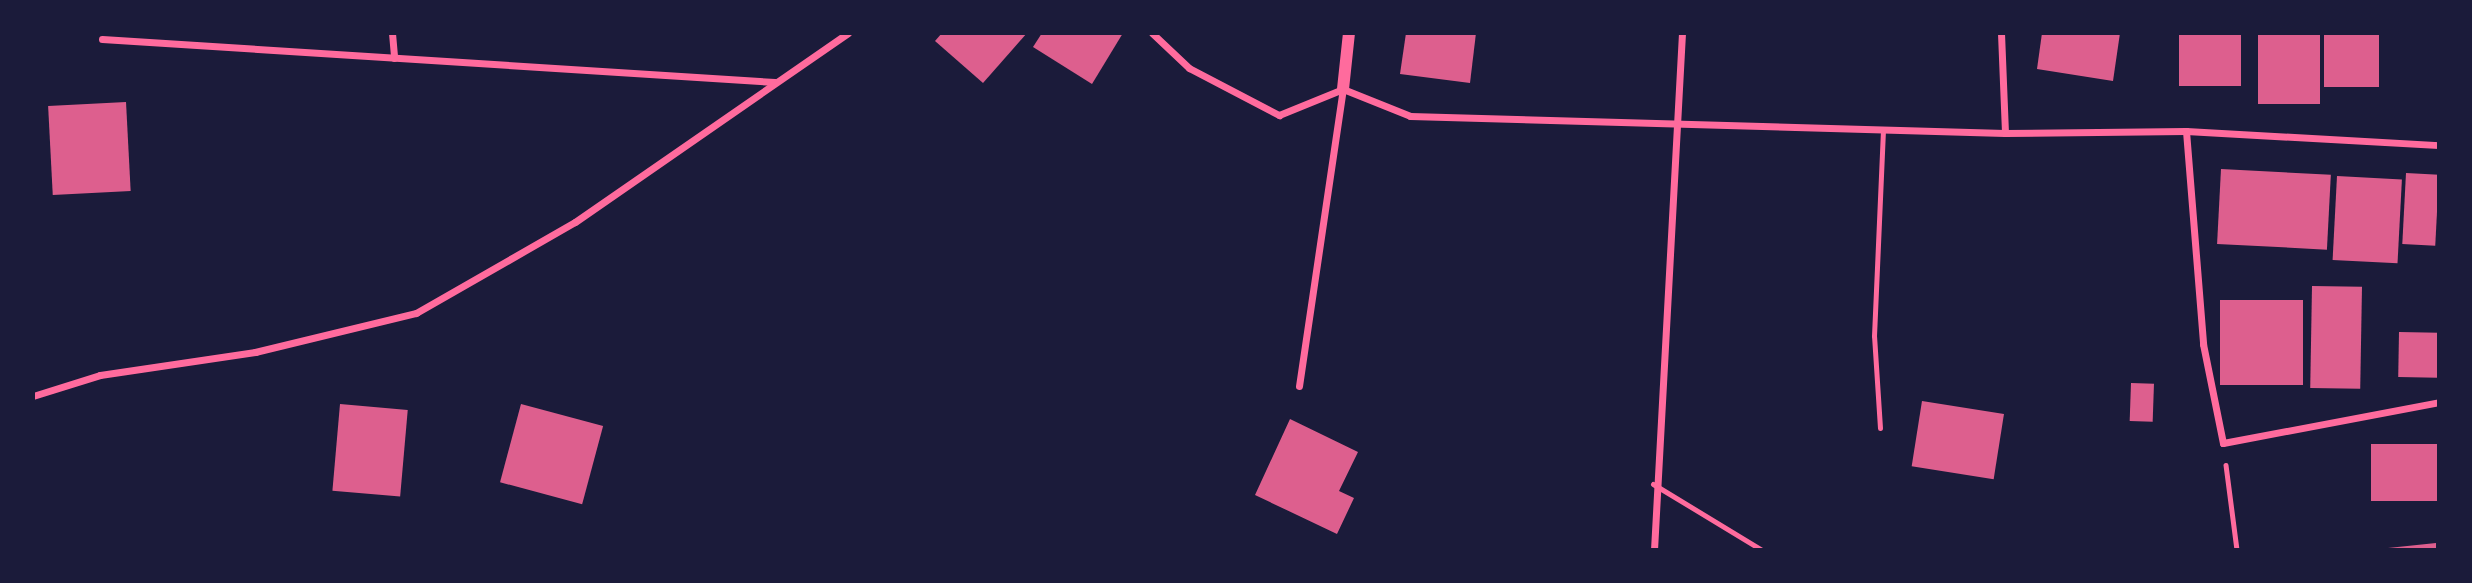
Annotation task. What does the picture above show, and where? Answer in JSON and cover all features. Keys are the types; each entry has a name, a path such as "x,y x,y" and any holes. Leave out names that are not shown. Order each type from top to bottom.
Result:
{"street":[{"path":"392,33 394,58"},
{"path":"33,396 100,375 256,352 416,313 575,222 848,33"},
{"path":"1152,33 1189,68 1279,115 1343,89 1410,116 2005,133 2186,131 2439,145"},
{"path":"1298,386 1349,33"},
{"path":"1654,550 1653,484 1682,33"},
{"path":"2001,33 2005,133"},
{"path":"102,39 777,82"},
{"path":"2186,131 2203,344 2223,443 2439,402"}],"lane":[{"path":"1880,428 1874,336 1883,130"},
{"path":"1653,484 1762,550"}],"path":[{"path":"2223,443 2237,550"}],"building":[{"path":"942,33 1027,33 983,83 935,41"},
{"path":"1042,33 1123,33 1092,84 1033,47"},
{"path":"1406,33 1476,33 1470,83 1400,74"},
{"path":"2042,33 2120,33 2113,81 2037,69"},
{"path":"2179,33 2241,33 2241,86 2179,86"},
{"path":"2258,33 2320,33 2320,104 2258,104"},
{"path":"2324,33 2379,33 2379,87 2324,87"},
{"path":"126,102 131,191 53,195 48,106"},
{"path":"2221,169 2331,175 2327,250 2217,244"},
{"path":"2406,173 2439,175 2435,246 2402,244"},
{"path":"2337,176 2402,179 2398,263 2333,260"},
{"path":"2312,286 2362,287 2360,389 2310,388"},
{"path":"2220,300 2303,300 2303,385 2220,385"},
{"path":"2399,332 2439,333 2438,378 2398,377"},
{"path":"2131,383 2154,384 2153,422 2130,421"},
{"path":"1922,401 2004,414 1994,479 1912,466"},
{"path":"340,404 408,410 400,497 332,491"},
{"path":"521,404 603,426 582,504 500,482"},
{"path":"1290,419 1358,452 1339,491 1354,498 1337,534 1255,495"},
{"path":"2371,444 2439,444 2439,501 2371,501"},
{"path":"2436,543 2436,550 2388,550 2388,548"}]}
